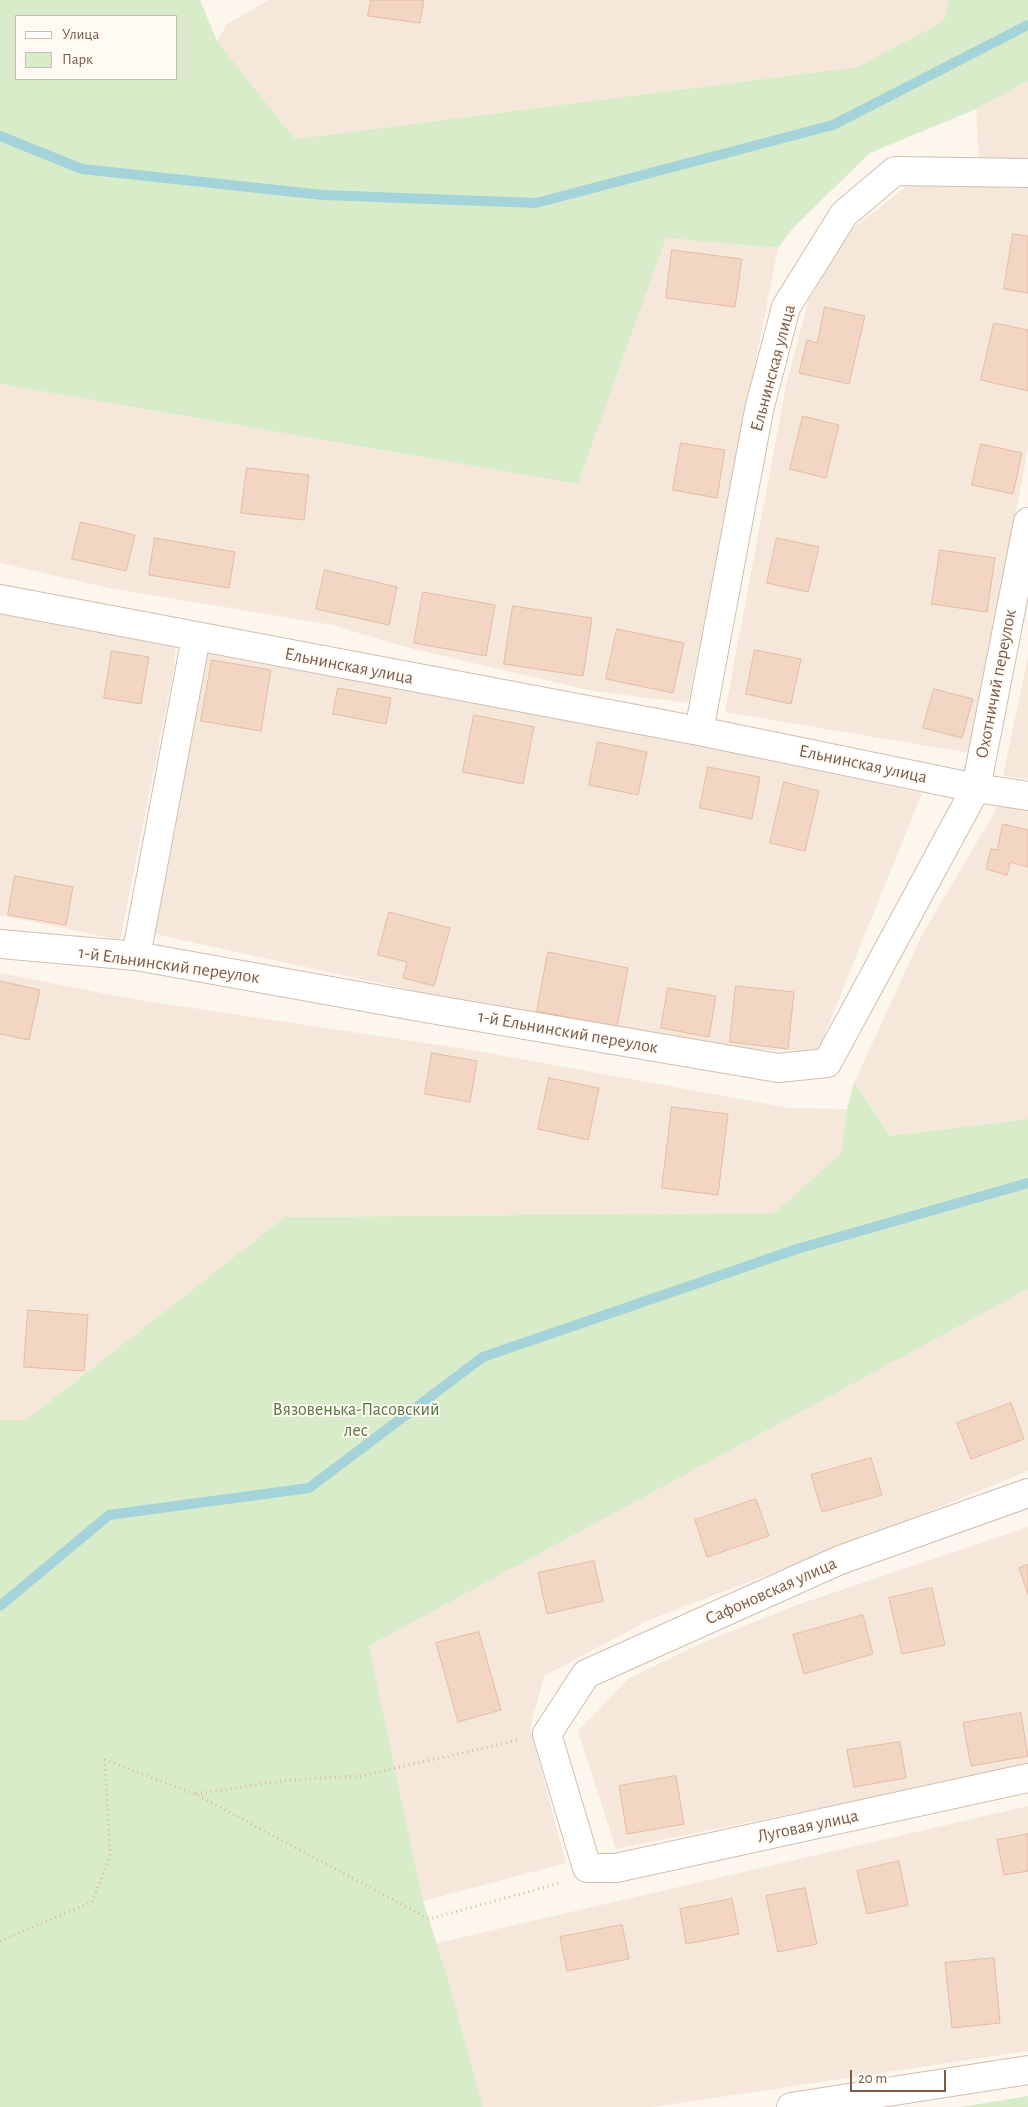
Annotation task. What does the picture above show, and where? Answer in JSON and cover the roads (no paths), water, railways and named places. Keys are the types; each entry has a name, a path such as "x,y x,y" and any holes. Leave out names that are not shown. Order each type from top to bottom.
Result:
{"street":[{"name":"Ельнинская улица","path":"699,731 759,410 786,307 844,214 895,171 1028,173"},
{"name":"Охотничий переулок","path":"976,788 1028,522"},
{"name":"Ельнинская улица","path":"0,599 699,731 976,788 1028,796"},
{"path":"136,956 196,637"},
{"name":"1-й Ельнинский переулок","path":"0,944 136,956 778,1068 827,1063 976,788"},
{"name":"Сафоновская улица","path":"587,1868 547,1734 586,1674 840,1560 1028,1493"},
{"name":"Луговая улица","path":"587,1868 616,1868 1028,1778"},
{"path":"792,2107 1028,2070"}],"waterway":[{"path":"0,136 82,169 323,195 536,203 833,125 1028,25"},
{"path":"0,1606 109,1515 309,1488 483,1357 797,1249 1028,1183"}],"park label":[{"name":"Вязовенька-Пасовский лес","path":"356,1420"}]}
